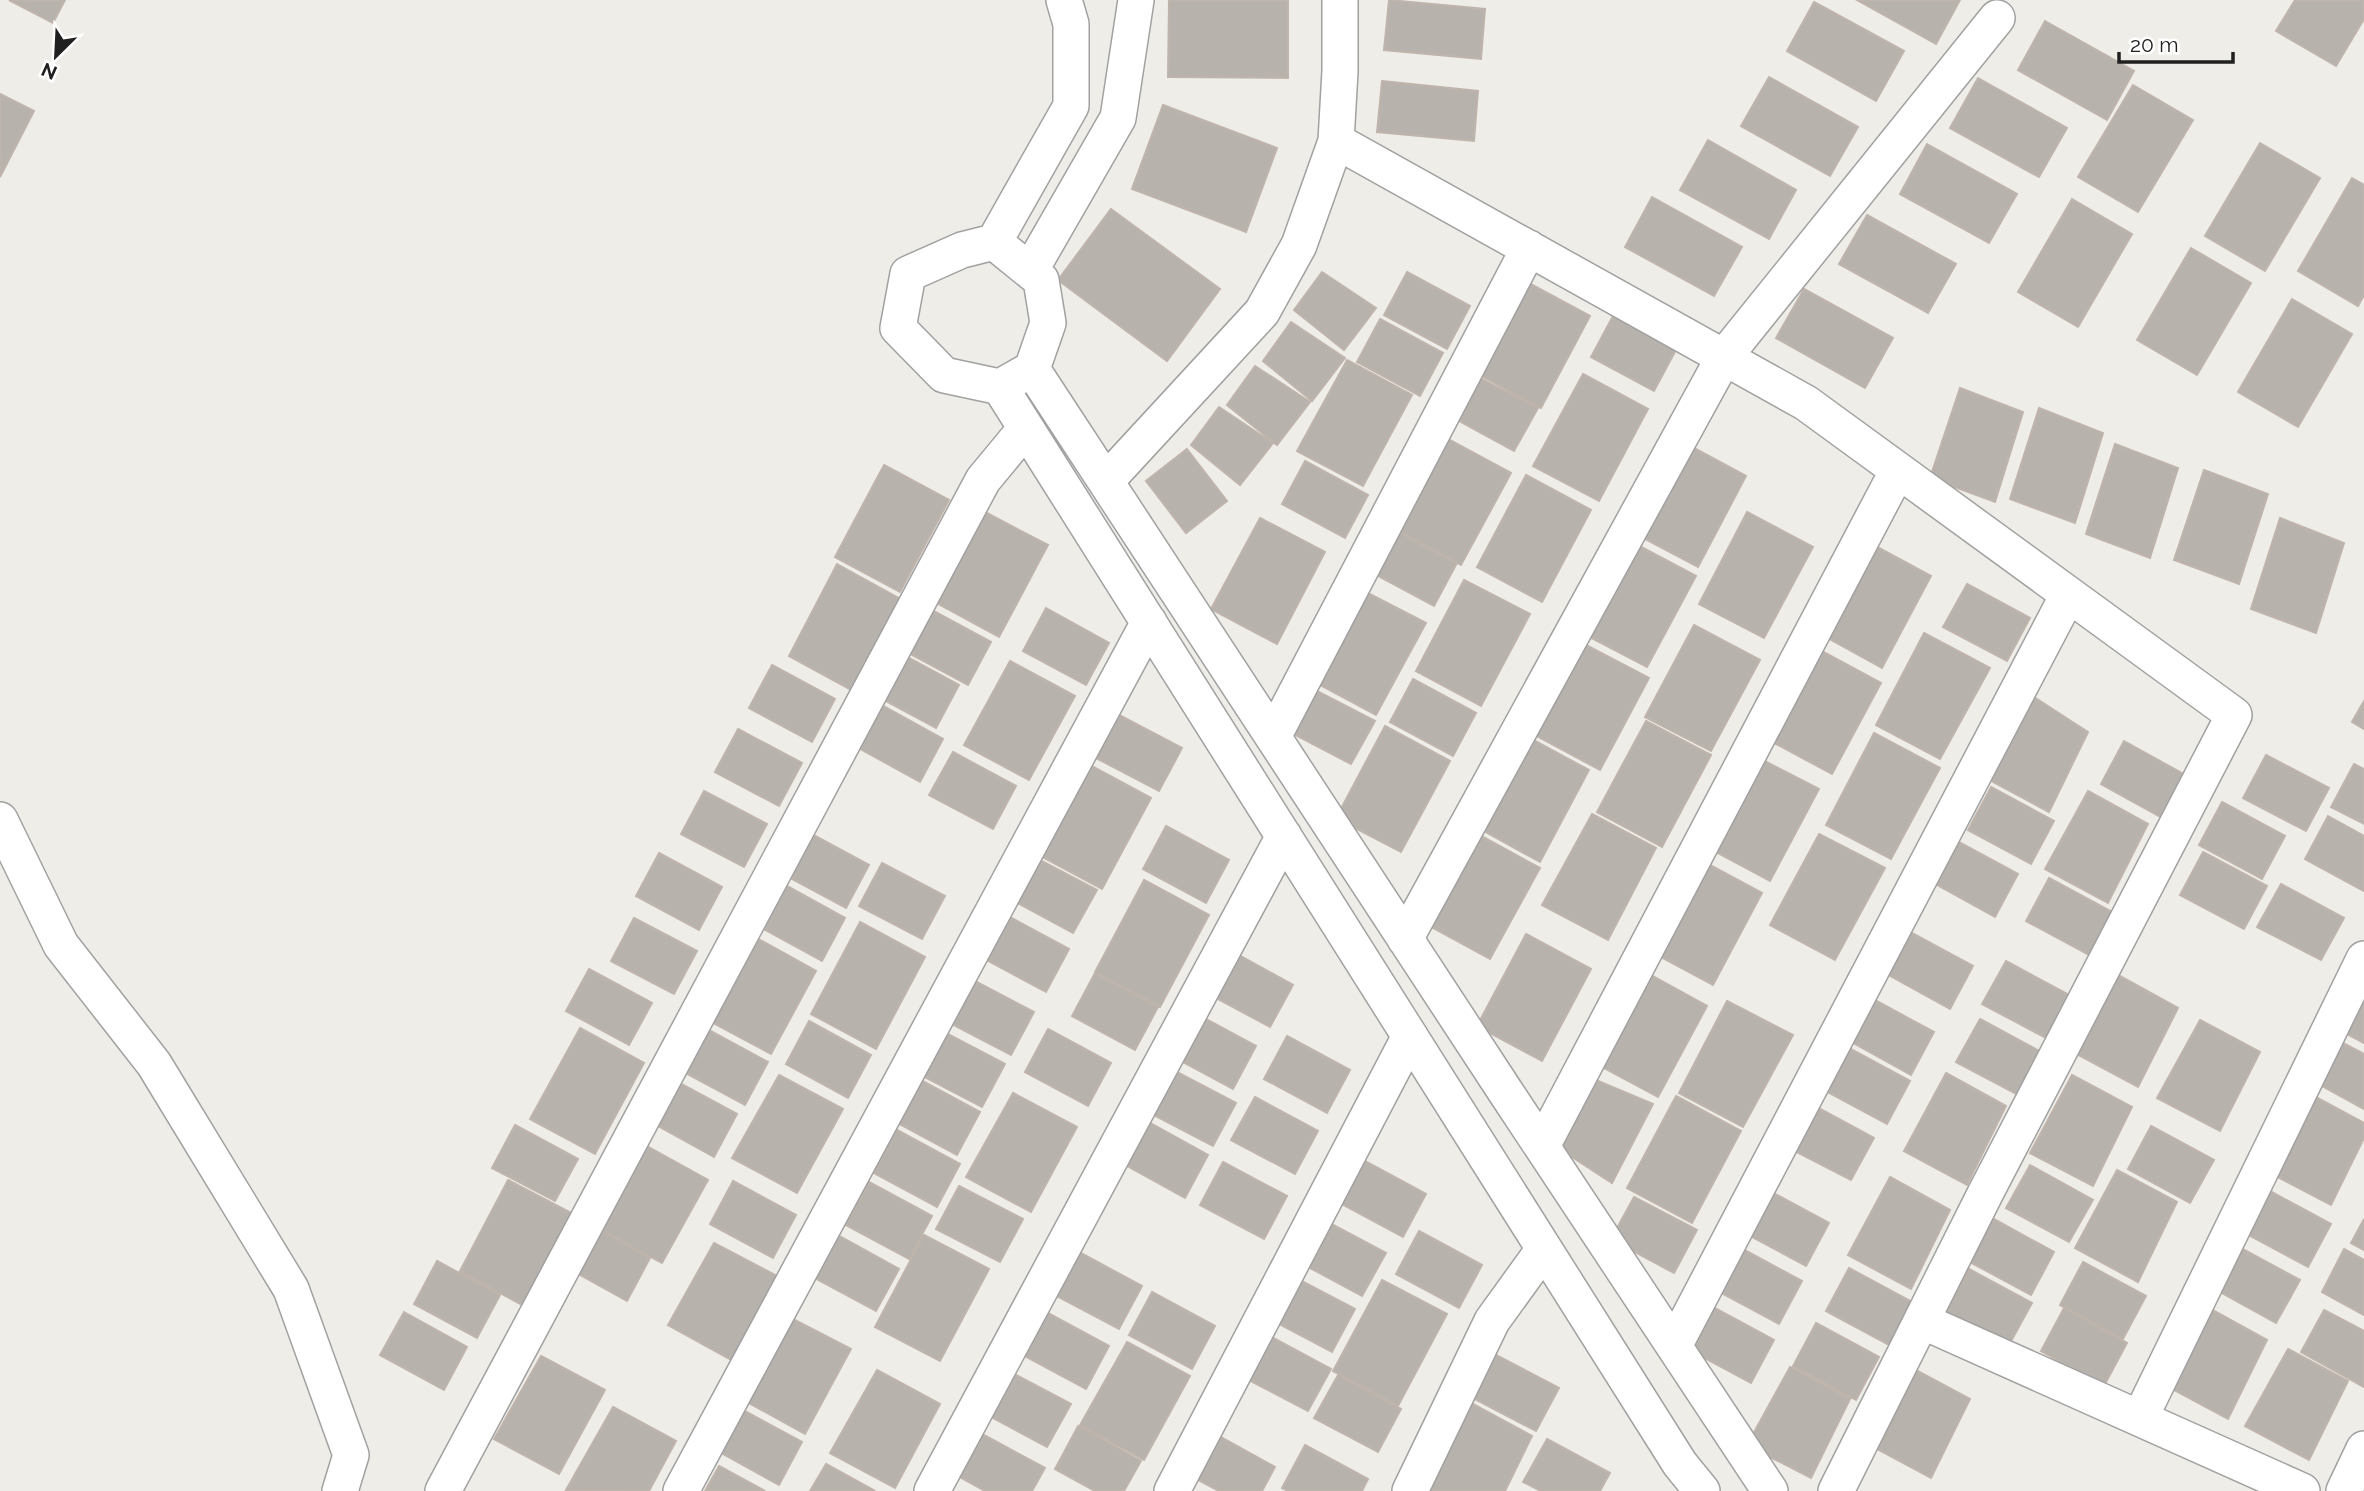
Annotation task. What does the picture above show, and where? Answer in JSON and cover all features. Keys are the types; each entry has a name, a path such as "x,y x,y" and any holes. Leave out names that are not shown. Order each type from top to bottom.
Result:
{"street":[{"path":"994,242 1041,280 1048,323 1032,369 1000,387 944,375 898,328 908,274 962,250 994,242 1071,106 1071,24 1064,0"},
{"path":"1030,271 1118,118 1136,0"},
{"path":"1105,481 1262,312 1299,245 1336,141 1340,0"},
{"path":"1405,939 1724,357 1997,18"},
{"path":"1336,141 1806,403 2234,715 1836,1491"},
{"path":"1273,737 1529,248"},
{"path":"1032,369 1770,1491"},
{"path":"1000,387 1544,1249 1673,1477 1702,1491"},
{"path":"443,1491 984,480 1026,428"},
{"path":"1542,1146 1898,470"},
{"path":"1674,1346 2068,595"},
{"path":"681,1491 1149,622"},
{"path":"0,820 61,945 154,1064 291,1289 351,1455 340,1491"},
{"path":"932,1491 1284,836"},
{"path":"2140,1418 2364,959"},
{"path":"1171,1491 1410,1036"},
{"path":"1410,1491 1492,1321 1544,1249"},
{"path":"1922,1321 2302,1491"},
{"path":"2344,1491 2364,1449"}],"building":[{"path":"9,0 65,0 53,23"},
{"path":"1169,0 1288,0 1288,78 1168,77"},
{"path":"1389,0 1485,9 1481,59 1384,50"},
{"path":"1857,0 1960,0 1936,44"},
{"path":"2295,0 2364,0 2364,19 2336,66 2276,31"},
{"path":"1814,2 1904,51 1876,101 1787,51"},
{"path":"2045,21 2134,71 2107,120 2018,70"},
{"path":"1769,77 1858,127 1830,176 1741,126"},
{"path":"1978,78 2067,128 2039,177 1950,128"},
{"path":"1382,81 1478,91 1474,141 1377,132"},
{"path":"2133,85 2193,120 2138,212 2078,177"},
{"path":"0,94 34,111 0,177"},
{"path":"1163,105 1277,148 1246,232 1132,189"},
{"path":"1708,140 1796,190 1769,239 1680,190"},
{"path":"2260,143 2320,178 2265,271 2205,236"},
{"path":"1927,144 2017,194 1989,243 1900,194"},
{"path":"2352,178 2364,185 2364,295 2358,306 2298,271"},
{"path":"1652,197 1742,247 1714,296 1625,247"},
{"path":"2072,199 2132,234 2078,327 2018,292"},
{"path":"1111,209 1220,289 1167,361 1058,280"},
{"path":"1867,215 1956,264 1928,313 1839,264"},
{"path":"2191,248 2251,283 2197,375 2137,340"},
{"path":"1322,272 1376,308 1344,350 1294,310"},
{"path":"1407,272 1470,306 1447,349 1384,315"},
{"path":"1525,281 1590,316 1541,408 1476,373"},
{"path":"1804,289 1893,338 1865,388 1776,338"},
{"path":"2292,299 2352,334 2298,427 2238,392"},
{"path":"1614,314 1677,348 1654,391 1591,357"},
{"path":"1380,319 1443,353 1420,396 1357,362"},
{"path":"1291,322 1345,358 1312,401 1263,361"},
{"path":"1347,360 1412,395 1363,486 1297,451"},
{"path":"1255,366 1310,402 1277,445 1227,405"},
{"path":"1583,374 1648,409 1599,501 1533,466"},
{"path":"1474,375 1538,408 1514,451 1452,417"},
{"path":"1960,388 2023,412 1995,502 1930,478"},
{"path":"1219,407 1273,443 1240,485 1191,445"},
{"path":"2039,408 2103,433 2075,523 2010,499"},
{"path":"1446,438 1511,473 1461,565 1397,530"},
{"path":"1681,441 1746,476 1698,567 1632,532"},
{"path":"2115,444 2178,468 2150,558 2086,534"},
{"path":"1187,449 1227,501 1186,533 1146,481"},
{"path":"1305,461 1368,495 1345,538 1282,504"},
{"path":"884,465 949,500 900,592 835,557"},
{"path":"2204,470 2268,494 2239,584 2174,560"},
{"path":"1526,475 1591,510 1542,602 1477,567"},
{"path":"983,511 1048,545 999,637 935,602"},
{"path":"1747,512 1813,547 1764,638 1699,604"},
{"path":"1260,518 1325,552 1277,644 1211,609"},
{"path":"2280,518 2344,543 2316,633 2251,609"},
{"path":"1394,530 1457,563 1434,606 1371,572"},
{"path":"1630,541 1696,576 1647,667 1582,633"},
{"path":"1866,541 1931,576 1882,668 1817,632"},
{"path":"837,564 902,600 853,691 789,656"},
{"path":"1464,580 1530,614 1481,706 1416,671"},
{"path":"1967,584 2030,618 2007,661 1943,627"},
{"path":"1360,589 1426,623 1376,715 1311,680"},
{"path":"928,608 991,642 968,685 905,651"},
{"path":"1046,608 1109,643 1086,685 1023,651"},
{"path":"1694,625 1760,660 1711,751 1645,717"},
{"path":"1924,633 1990,668 1940,759 1876,725"},
{"path":"1584,644 1649,678 1600,770 1535,735"},
{"path":"1816,648 1881,683 1832,774 1767,739"},
{"path":"896,651 959,685 936,728 873,694"},
{"path":"1010,661 1075,696 1029,780 964,745"},
{"path":"772,665 835,699 812,742 749,708"},
{"path":"1413,679 1476,713 1453,756 1390,722"},
{"path":"1311,688 1375,721 1351,764 1288,731"},
{"path":"2034,697 2088,732 2049,812 1986,778"},
{"path":"2364,701 2364,729 2352,722"},
{"path":"880,704 943,739 920,782 857,747"},
{"path":"1119,715 1182,748 1159,791 1096,758"},
{"path":"1646,721 1711,755 1662,847 1597,812"},
{"path":"1385,726 1450,761 1401,852 1336,818"},
{"path":"738,729 802,763 779,806 715,772"},
{"path":"1874,733 1940,768 1891,859 1826,825"},
{"path":"1524,735 1589,770 1540,862 1475,826"},
{"path":"2124,741 2187,776 2164,819 2101,784"},
{"path":"953,752 1016,786 993,829 929,795"},
{"path":"1753,755 1819,789 1770,881 1705,846"},
{"path":"2266,755 2329,788 2306,831 2243,798"},
{"path":"1086,763 1151,798 1102,889 1037,854"},
{"path":"2354,764 2364,769 2364,824 2331,807"},
{"path":"1991,787 2054,821 2031,864 1968,830"},
{"path":"704,791 767,824 744,867 681,834"},
{"path":"2088,791 2148,824 2108,903 2045,869"},
{"path":"2222,802 2285,836 2262,879 2199,845"},
{"path":"1592,814 1656,848 1608,940 1542,905"},
{"path":"2328,816 2364,836 2364,891 2305,859"},
{"path":"1166,826 1229,860 1206,903 1143,869"},
{"path":"806,831 869,865 846,908 783,874"},
{"path":"1474,832 1540,868 1490,959 1426,924"},
{"path":"1819,834 1885,868 1835,960 1770,925"},
{"path":"1955,840 2018,874 1995,917 1932,882"},
{"path":"2203,852 2267,886 2244,929 2180,895"},
{"path":"659,853 722,887 699,930 636,896"},
{"path":"1034,857 1097,890 1073,933 1010,899"},
{"path":"1697,858 1762,893 1713,985 1648,950"},
{"path":"882,863 945,896 922,939 859,906"},
{"path":"2049,878 2112,912 2089,955 2026,921"},
{"path":"1144,880 1209,915 1160,1007 1095,972"},
{"path":"782,883 845,918 822,961 758,926"},
{"path":"2281,884 2344,918 2321,960 2257,927"},
{"path":"1006,915 1069,949 1046,992 983,958"},
{"path":"634,918 697,951 674,994 611,961"},
{"path":"860,922 925,957 876,1049 811,1014"},
{"path":"1910,932 1973,966 1950,1009 1887,974"},
{"path":"1526,934 1591,969 1542,1061 1477,1026"},
{"path":"753,936 816,971 771,1054 706,1019"},
{"path":"1230,950 1293,985 1270,1027 1207,993"},
{"path":"2006,961 2069,995 2046,1038 1982,1004"},
{"path":"589,969 652,1003 629,1045 566,1011"},
{"path":"1642,970 1707,1006 1658,1097 1593,1062"},
{"path":"1095,973 1158,1007 1135,1050 1072,1016"},
{"path":"2118,975 2178,1008 2138,1087 2075,1053"},
{"path":"2364,976 2364,1043 2336,1028"},
{"path":"971,979 1034,1012 1011,1055 948,1022"},
{"path":"1871,998 1934,1032 1911,1075 1848,1040"},
{"path":"1727,1001 1793,1035 1743,1127 1679,1093"},
{"path":"1193,1012 1256,1046 1233,1089 1170,1055"},
{"path":"1980,1019 2043,1053 2020,1096 1956,1062"},
{"path":"2200,1020 2260,1052 2220,1131 2157,1098"},
{"path":"809,1021 871,1055 848,1098 786,1064"},
{"path":"580,1028 644,1063 595,1154 530,1119"},
{"path":"705,1028 768,1062 745,1105 682,1071"},
{"path":"1048,1029 1111,1063 1088,1106 1025,1072"},
{"path":"942,1031 1005,1064 982,1107 919,1074"},
{"path":"1287,1036 1350,1070 1327,1113 1264,1079"},
{"path":"2337,1040 2364,1054 2364,1109 2315,1082"},
{"path":"1847,1047 1910,1081 1887,1124 1824,1090"},
{"path":"1173,1070 1236,1103 1213,1146 1150,1113"},
{"path":"1946,1073 2006,1106 1967,1185 1904,1151"},
{"path":"779,1075 843,1109 797,1193 732,1158"},
{"path":"2072,1075 2132,1107 2093,1186 2030,1153"},
{"path":"917,1078 980,1112 957,1155 894,1121"},
{"path":"1591,1078 1653,1104 1612,1183 1558,1148"},
{"path":"674,1080 737,1114 714,1157 651,1122"},
{"path":"1013,1093 1077,1127 1031,1212 966,1177"},
{"path":"2310,1094 2364,1123 2364,1138 2331,1205 2268,1172"},
{"path":"1676,1096 1741,1131 1692,1223 1627,1188"},
{"path":"1255,1097 1318,1131 1295,1174 1231,1140"},
{"path":"1811,1104 1874,1138 1851,1180 1787,1147"},
{"path":"1145,1120 1208,1155 1185,1198 1122,1163"},
{"path":"515,1125 578,1159 555,1201 492,1168"},
{"path":"2151,1126 2214,1160 2190,1203 2128,1169"},
{"path":"897,1130 960,1164 937,1207 874,1173"},
{"path":"645,1145 708,1180 662,1263 597,1228"},
{"path":"1363,1160 1426,1194 1403,1237 1340,1203"},
{"path":"1223,1162 1287,1196 1264,1239 1200,1205"},
{"path":"2030,1165 2093,1200 2069,1242 2006,1208"},
{"path":"2117,1170 2177,1202 2138,1282 2075,1248"},
{"path":"1890,1177 1950,1210 1911,1289 1848,1255"},
{"path":"508,1180 573,1214 524,1306 460,1271"},
{"path":"733,1181 796,1215 773,1258 710,1224"},
{"path":"869,1182 932,1216 909,1259 846,1225"},
{"path":"959,1186 1023,1219 1000,1262 936,1229"},
{"path":"1766,1189 1829,1223 1806,1266 1743,1232"},
{"path":"2268,1190 2331,1224 2308,1267 2245,1233"},
{"path":"1634,1197 1697,1230 1674,1273 1611,1239"},
{"path":"1992,1218 2054,1252 2031,1295 1968,1261"},
{"path":"1322,1219 1386,1253 1362,1296 1299,1262"},
{"path":"2364,1219 2364,1250 2351,1243"},
{"path":"588,1223 650,1258 627,1301 564,1266"},
{"path":"1419,1231 1482,1265 1459,1308 1396,1274"},
{"path":"836,1234 899,1269 876,1311 813,1277"},
{"path":"924,1235 989,1269 940,1361 875,1327"},
{"path":"714,1243 779,1277 733,1361 668,1325"},
{"path":"2237,1246 2300,1280 2276,1323 2213,1288"},
{"path":"1739,1247 1802,1281 1779,1324 1716,1290"},
{"path":"2344,1249 2364,1260 2364,1315 2322,1292"},
{"path":"1079,1252 1142,1286 1119,1329 1055,1295"},
{"path":"437,1261 500,1295 477,1338 414,1304"},
{"path":"2083,1262 2146,1296 2123,1339 2060,1305"},
{"path":"1849,1268 1912,1302 1889,1345 1826,1311"},
{"path":"1969,1269 2032,1303 2009,1345 1946,1312"},
{"path":"1292,1276 1355,1309 1332,1352 1268,1318"},
{"path":"1382,1280 1447,1314 1398,1406 1333,1371"},
{"path":"1152,1292 1215,1326 1192,1369 1129,1335"},
{"path":"1711,1306 1774,1340 1751,1383 1688,1349"},
{"path":"2207,1307 2267,1340 2228,1419 2165,1385"},
{"path":"2064,1308 2127,1343 2104,1386 2041,1351"},
{"path":"2324,1310 2364,1331 2364,1387 2301,1352"},
{"path":"404,1312 467,1347 444,1390 380,1355"},
{"path":"1046,1312 1109,1346 1086,1389 1023,1355"},
{"path":"787,1316 851,1349 805,1434 740,1398"},
{"path":"1816,1323 1879,1357 1856,1400 1793,1366"},
{"path":"1268,1335 1331,1369 1308,1411 1245,1378"},
{"path":"1127,1342 1190,1376 1144,1460 1080,1425"},
{"path":"2288,1349 2348,1381 2309,1460 2245,1426"},
{"path":"1496,1355 1559,1388 1536,1431 1473,1398"},
{"path":"541,1356 605,1390 559,1474 494,1439"},
{"path":"1790,1367 1850,1399 1811,1478 1747,1445"},
{"path":"1910,1367 1970,1399 1931,1478 1868,1444"},
{"path":"877,1370 940,1404 895,1488 830,1453"},
{"path":"1007,1370 1071,1404 1047,1447 984,1413"},
{"path":"1338,1375 1401,1409 1378,1452 1314,1418"},
{"path":"1471,1403 1532,1436 1505,1491 1434,1491 1426,1487"},
{"path":"613,1407 676,1441 649,1491 566,1490"},
{"path":"739,1408 802,1442 779,1485 716,1450"},
{"path":"1078,1426 1141,1461 1124,1491 1095,1491 1055,1469"},
{"path":"1212,1432 1275,1467 1262,1491 1219,1491 1189,1475"},
{"path":"982,1434 1045,1468 1032,1491 985,1491 958,1476"},
{"path":"1547,1439 1610,1473 1600,1491 1541,1491 1523,1482"},
{"path":"1305,1445 1368,1479 1362,1491 1288,1491 1282,1488"},
{"path":"826,1464 875,1491 810,1491"},
{"path":"719,1466 765,1491 705,1491"}]}
